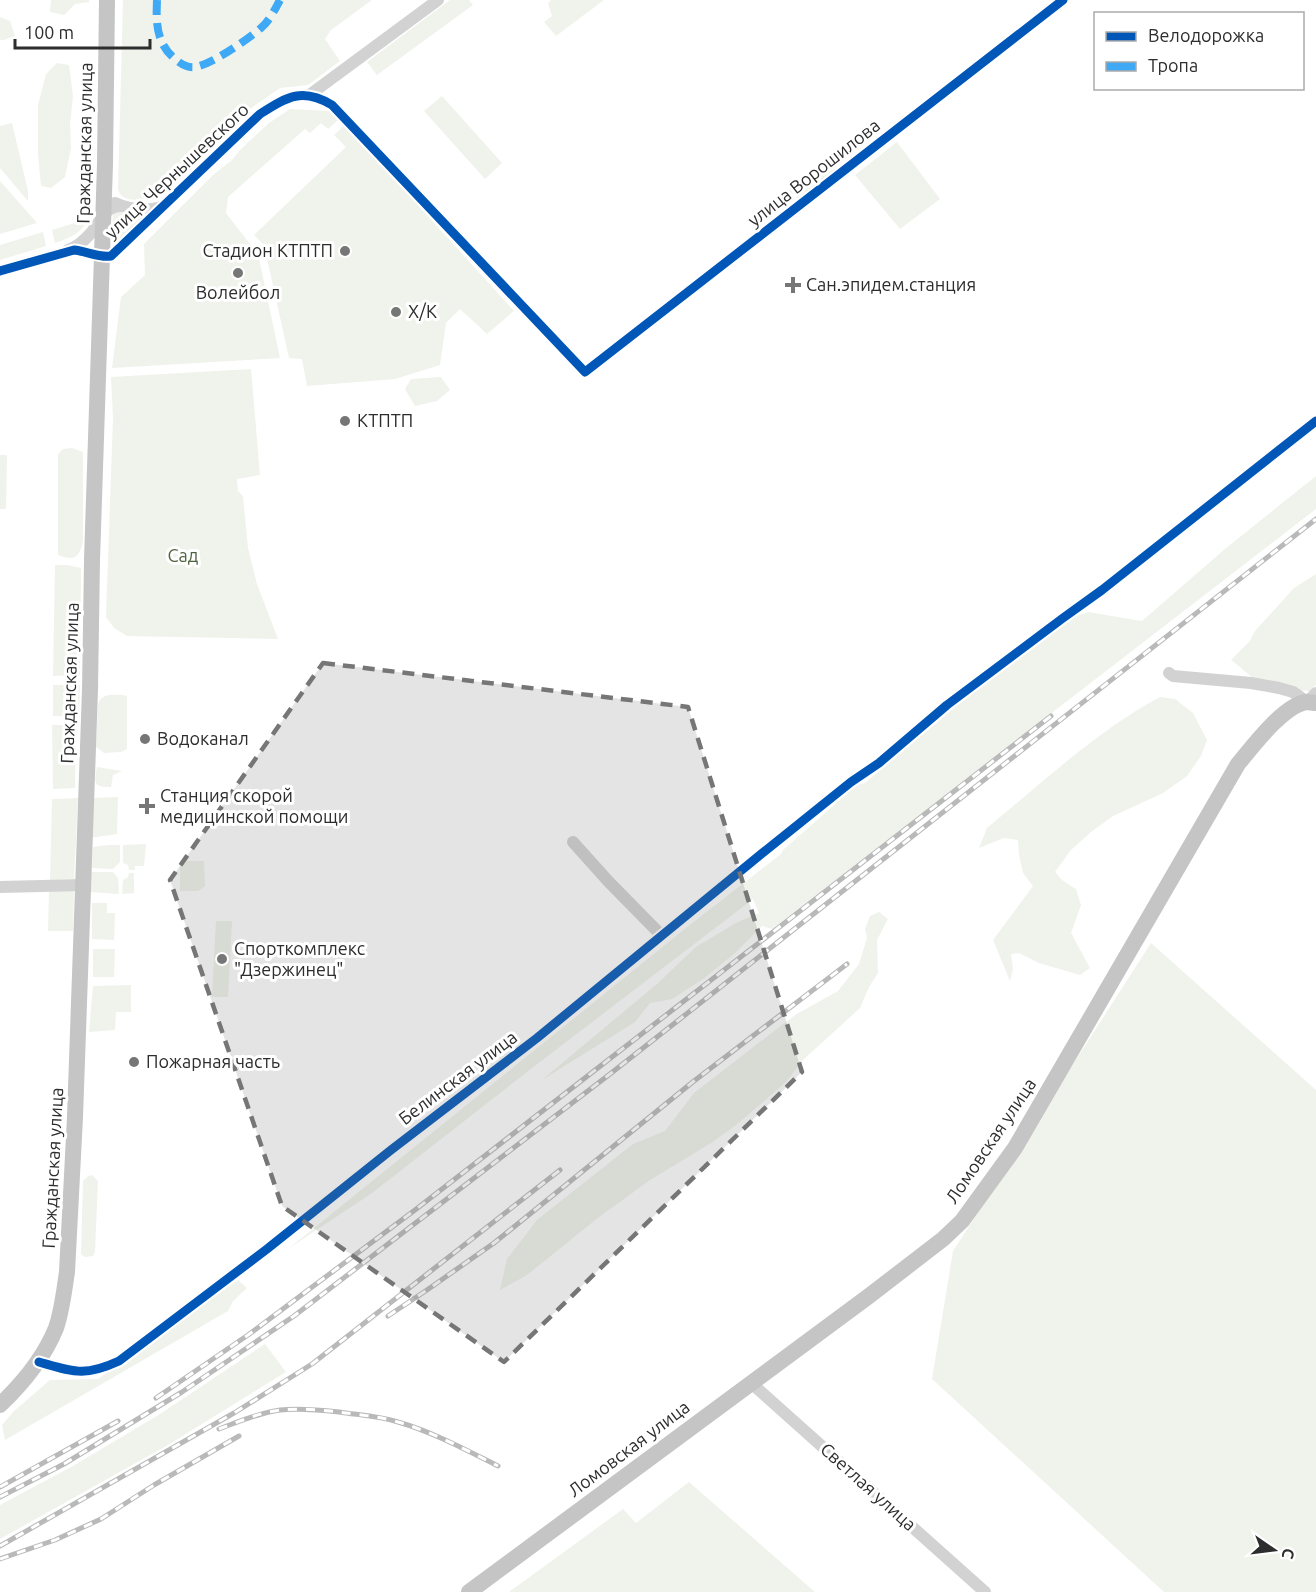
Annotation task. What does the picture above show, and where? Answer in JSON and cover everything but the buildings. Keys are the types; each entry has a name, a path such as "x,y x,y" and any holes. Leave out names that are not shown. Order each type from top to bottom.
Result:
{"main road":[{"name":"Гражданская улица","path":"39,1362 56,1328 64,1296 75,1117 106,260 97,236 103,215 104,198 107,0"},
{"name":"Ломовская улица","path":"469,1592 869,1296 943,1239 962,1221 1015,1148 1238,764 1281,716 1313,699"},
{"path":"0,1405 39,1362"}],"street":[{"name":"улица Чернышевского","path":"106,260 260,114 282,100 294,96 308,96 438,0"},
{"name":"улица Ворошилова","path":"308,96 320,98 332,105 585,372 1063,0"},
{"path":"104,198 138,210 163,207"},
{"path":"103,215 110,208 122,206"},
{"path":"67,251 97,236"},
{"path":"0,271 67,251 82,250 106,260"},
{"name":"Белинская улица","path":"39,1362 70,1371 89,1372 119,1361 267,1249 537,1038 842,789 879,763 946,705 1102,590 1316,421"},
{"path":"1169,673 1173,676 1251,683 1279,688 1313,699"},
{"path":"573,842 662,936"},
{"path":"0,887 83,885"},
{"name":"Светлая улица","path":"750,1382 985,1592"}],"highlighted area":[{"path":"323,663 688,707 802,1072 504,1362 282,1206 170,880"}],"green space":[{"path":"51,0 89,0 89,2 75,4 64,15 50,12"},
{"path":"123,0 372,0 331,30 325,39 340,61 308,85 280,88 244,113 174,174 160,190 136,200 125,198 118,190"},
{"path":"450,0 469,0 473,5 377,75 367,62"},
{"path":"551,0 604,0 556,36 544,22 552,16 548,3"},
{"path":"0,17 10,21 15,36 0,40"},
{"path":"57,63 69,65 73,96 70,124 71,148 65,177 51,188 41,186 38,154 38,105 46,74"},
{"path":"442,96 502,163 485,179 424,111"},
{"path":"290,109 330,111 339,119 328,129 321,123 310,133 305,129 228,197 226,213 250,244 257,249 280,358 112,368 121,297 145,275 144,244 269,123"},
{"path":"12,123 28,191 28,201 0,168 0,126"},
{"path":"345,125 514,311 487,334 460,309 446,323 440,365 395,379 307,386 302,359 289,358 264,245 254,235 346,147 334,135"},
{"path":"897,142 940,199 900,229 855,175"},
{"path":"829,160 834,165 835,172 798,199 793,193 787,197 784,194"},
{"path":"0,181 37,223 0,234"},
{"path":"113,210 130,215 148,215 112,246"},
{"path":"88,219 78,232 55,243 52,230"},
{"path":"43,232 46,246 0,260 0,245"},
{"name":"Сад","path":"251,369 260,475 237,479 238,491 243,496 248,548 257,584 278,639 127,636 114,628 106,617 113,418 111,377"},
{"path":"441,377 450,390 437,401 415,406 405,389 411,379"},
{"path":"72,448 83,452 83,542 78,555 68,558 58,555 58,456 63,449"},
{"path":"0,455 7,455 6,509 0,509"},
{"path":"1316,476 1316,509 772,929 762,926 735,953 703,979 672,999 650,1003 635,1022 542,1080 657,984 696,947 736,923 759,913 753,899 372,1193 288,1249 781,854 857,785 865,783 990,678 1067,619 1088,612 1142,621 1225,549"},
{"path":"55,565 81,568 80,675 53,676"},
{"path":"1316,574 1316,685 1310,691 1276,687 1257,681 1231,660 1294,588"},
{"path":"53,685 80,685 79,716 53,716"},
{"path":"105,696 127,696 127,749 121,752 104,753 96,747 98,704"},
{"path":"1160,697 1175,699 1193,713 1207,740 1201,756 1187,776 1163,793 1113,816 1091,832 1071,850 1055,872 1062,880 1076,889 1081,905 1071,933 1090,968 1080,975 1039,963 1019,953 1011,954 1013,969 1010,981 993,940 1033,886 1023,873 1018,840 1004,838 979,848 987,828 1093,741"},
{"path":"52,725 76,725 75,788 53,789"},
{"path":"97,767 122,771 113,775 111,787 101,786 95,780"},
{"path":"118,797 117,834 90,838 92,798"},
{"path":"78,798 74,879 50,880 52,799"},
{"path":"146,844 144,866 135,866 135,870 129,870 128,865 123,863 123,845"},
{"path":"120,845 120,862 113,869 92,868 93,847"},
{"path":"180,861 204,861 205,886 198,891 180,891"},
{"path":"91,872 113,872 118,878 119,894 90,892"},
{"path":"129,873 134,873 134,893 122,894 123,880 128,877"},
{"path":"74,890 73,931 48,931 49,891"},
{"path":"92,903 107,903 107,913 115,913 114,940 92,939"},
{"path":"879,912 888,919 877,940 878,973 860,1008 803,1060 786,1082 736,1125 650,1180 599,1217 527,1275 500,1290 507,1259 537,1220 633,1144 665,1131 694,1093 795,1015 838,991 859,964 867,938 865,929 870,916"},
{"name":"Спорткомплекс \"Дзержинец\"","path":"216,921 232,921 228,997 212,997"},
{"path":"1151,943 1316,1090 1316,1592 1164,1592 932,1379 953,1251"},
{"path":"93,949 115,949 114,977 93,977"},
{"path":"131,985 131,1012 116,1012 115,1030 89,1032 93,986"},
{"path":"92,1175 98,1181 95,1251 93,1256 85,1257 81,1254 83,1181"},
{"path":"238,1280 247,1288 233,1301 228,1311 5,1440 2,1425 14,1411 50,1380 98,1379"},
{"path":"265,1344 286,1372 168,1445 0,1539 0,1505 73,1466 160,1414"},
{"path":"689,1482 815,1592 509,1592 623,1509 636,1523"}],"railway":[{"path":"0,1497 64,1464 182,1392 294,1316 610,1074 1316,519"},
{"path":"156,1398 248,1335 415,1210 1051,716"},
{"path":"388,1316 494,1243 694,1081 847,964"},
{"path":"0,1546 234,1413 312,1364 560,1170"},
{"path":"219,1429 272,1411 294,1409 339,1412 391,1420 411,1426 498,1466"},
{"path":"0,1487 118,1421"},
{"path":"0,1559 55,1540 101,1519 154,1485 239,1436"}],"marked path":[{"path":"157,0 158,32 164,46 177,61 192,67 220,56 256,32 267,21 280,0"}],"cycle path":[{"path":"0,271 74,250 111,256 260,114 295,96 312,96 332,105 585,372 1063,0"},
{"path":"39,1362 70,1370 88,1371 119,1361 267,1249 537,1038 760,855 851,782 879,763 947,705 1102,590 1316,421"}],"place":[{"name":"Стадион КТПТП","path":"345,251"},
{"name":"Волейбол","path":"238,273"},
{"name":"Сан.эпидем.станция","path":"793,285"},
{"name":"Х/К","path":"396,312"},
{"name":"КТПТП","path":"345,421"},
{"name":"Водоканал","path":"145,739"},
{"name":"Станция скорой медицинской помощи","path":"147,806"},
{"name":"Спорткомплекс \"Дзержинец\"","path":"222,959"},
{"name":"Пожарная часть","path":"134,1062"}]}
